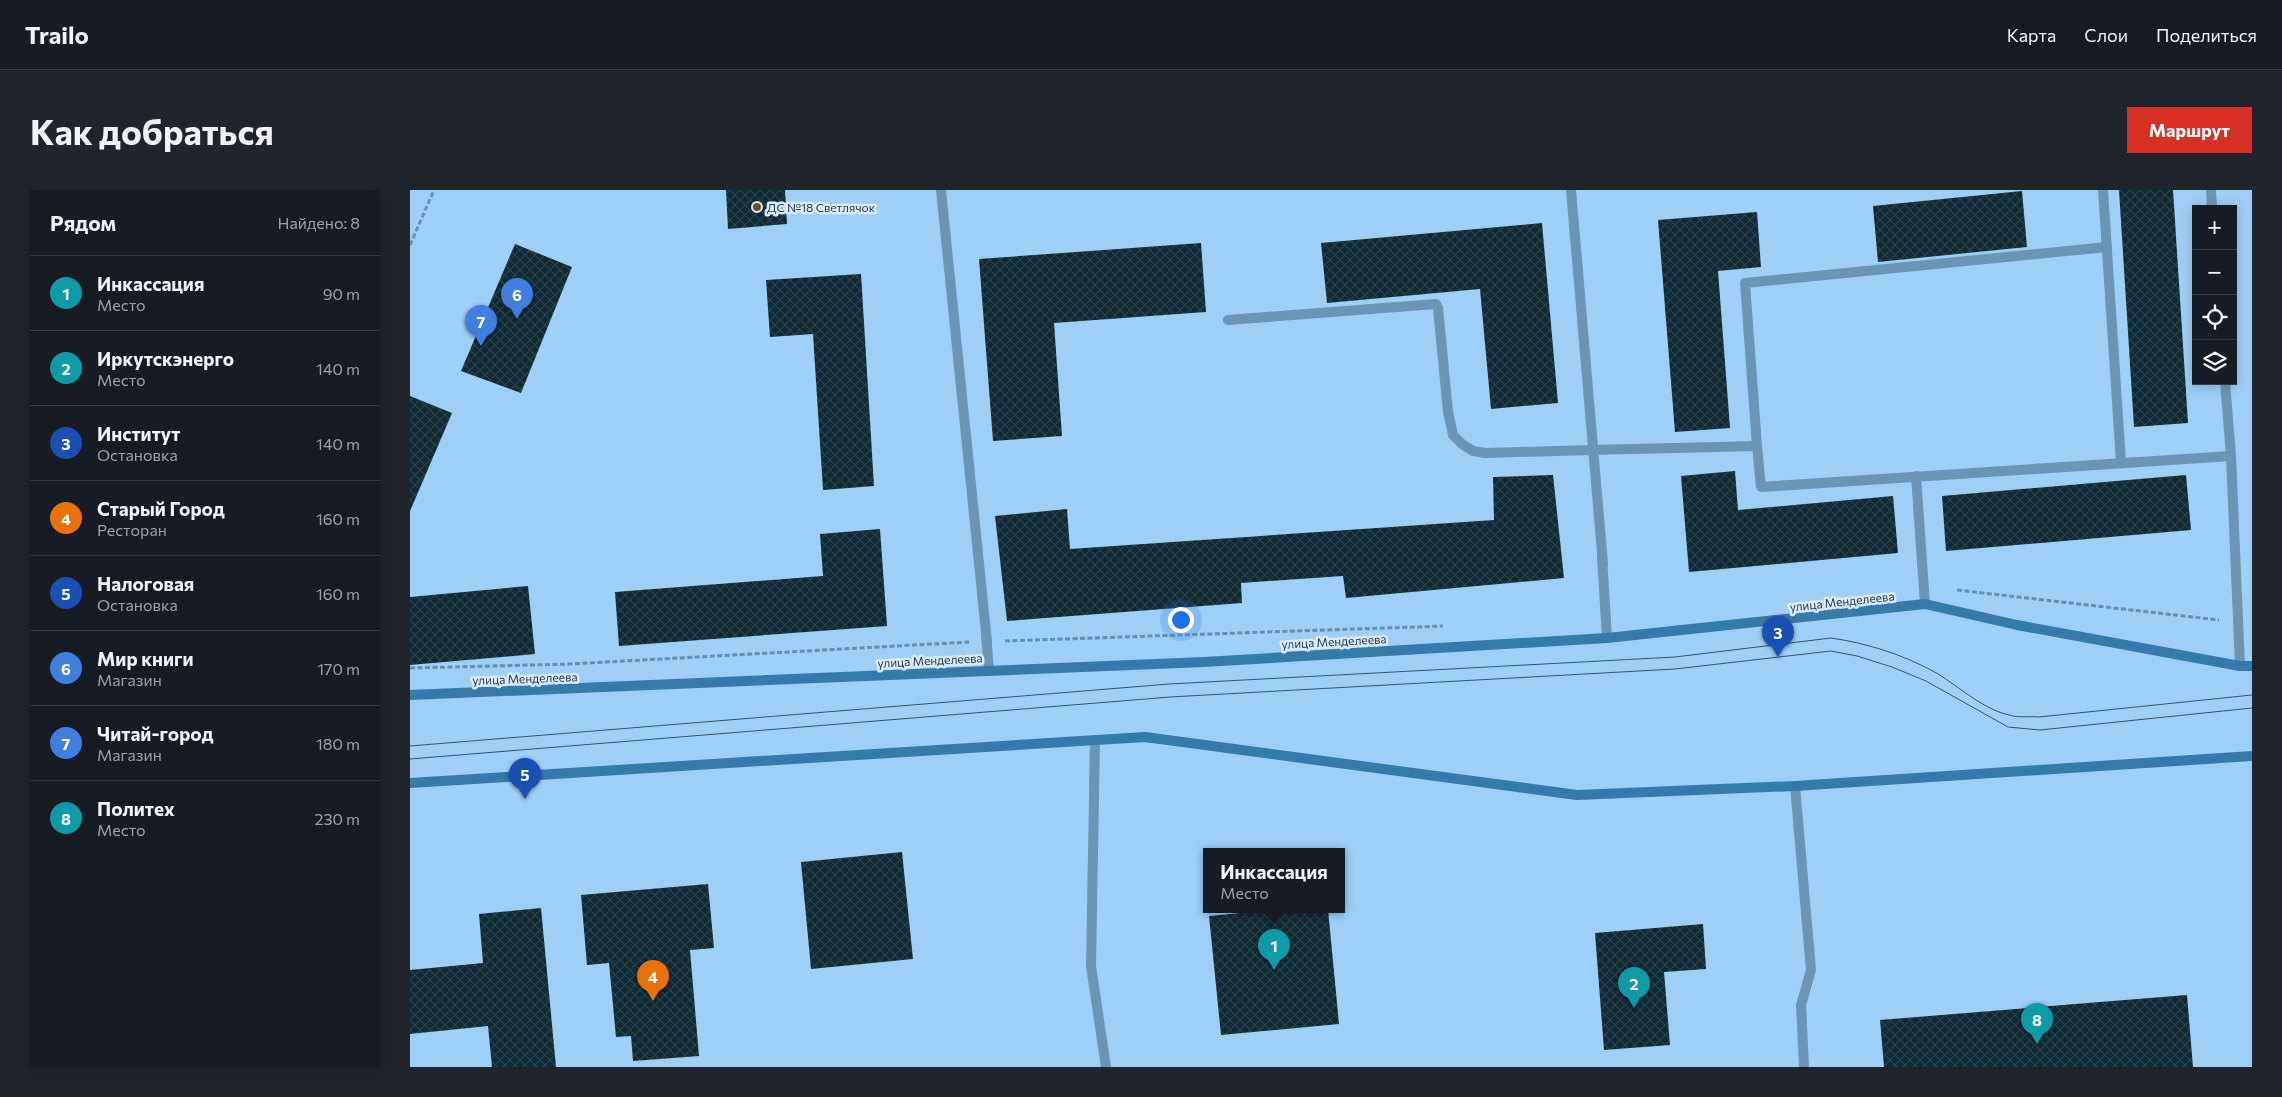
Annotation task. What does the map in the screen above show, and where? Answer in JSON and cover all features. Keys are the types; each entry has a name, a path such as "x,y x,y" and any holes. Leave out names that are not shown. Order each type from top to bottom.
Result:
{"main road":[{"name":"улица Менделеева","path":"410,695 1204,662 1607,638 1925,604 2017,624 2240,666 2252,666"},
{"path":"410,783 1145,736 1577,796 1795,786 2252,756"}],"street":[{"path":"941,190 989,670"},
{"path":"1571,190 1591,450 1603,564"},
{"path":"1571,190 1603,564 1607,638"},
{"path":"2103,190 2121,462"},
{"path":"2210,190 2212,205"},
{"path":"2107,247 1745,284 1761,488 2231,456"},
{"path":"1228,320 1436,304 1438,308 1448,412 1453,435 1473,451 1485,453 1757,446"},
{"path":"2225,385 2231,456 2240,666"},
{"path":"1916,476 1925,604"},
{"path":"1094,740 1091,966 1106,1067"},
{"path":"1795,786 1811,970 1801,1005 1804,1067"}],"path":[{"path":"410,245 434,190"},
{"path":"1924,586 2238,623"},
{"path":"410,668 570,664 987,642 1446,626"}],"building":[{"name":"ДС №18 Светлячок","path":"726,190 785,190 787,224 728,229"},
{"path":"2119,190 2173,190 2188,423 2134,427"},
{"path":"2022,191 2027,247 1878,262 1873,206"},
{"path":"1757,212 1761,267 1718,271 1730,428 1675,432 1658,220"},
{"path":"1542,223 1558,403 1491,409 1480,289 1327,303 1321,243"},
{"path":"1201,243 1206,312 1054,323 1062,436 993,441 979,259"},
{"path":"515,244 572,267 521,393 461,371"},
{"path":"861,274 874,486 823,490 813,334 770,337 766,280"},
{"path":"410,396 452,413 410,511"},
{"path":"1735,471 1738,510 1893,496 1898,553 1689,572 1681,476"},
{"path":"1553,475 1564,578 1346,598 1343,576 1241,583 1242,603 1007,621 995,516 1067,509 1070,549 1494,520 1493,477"},
{"path":"2186,475 2191,530 1946,551 1942,496"},
{"path":"880,529 887,626 619,646 615,592 823,576 820,534"},
{"path":"528,586 535,654 410,665 410,597"},
{"path":"902,852 913,959 811,969 801,862"},
{"path":"708,884 714,948 690,950 699,1056 633,1061 631,1036 616,1037 609,963 587,965 581,895"},
{"path":"541,908 556,1067 492,1067 488,1026 410,1034 410,970 483,963 479,914"},
{"path":"1241,913 1328,913 1339,1024 1221,1035 1209,916"},
{"path":"1703,924 1706,969 1664,972 1670,1045 1604,1050 1595,933"},
{"path":"2187,995 2193,1067 1884,1067 1880,1020"}],"tram line":[{"path":"410,746 1169,684 1675,657 1831,638 1870,646 1908,659 1942,676 1989,707 1999,712 2016,716 2039,717 2252,695"},
{"path":"410,759 1170,697 1675,669 1831,651 1857,656 1892,667 1926,681 2008,727 2040,730 2252,708"}],"place":[{"name":"ДС №18 Светлячок","path":"757,207"},
{"name":"Мир книги","path":"517,319"},
{"name":"Читай-город","path":"481,346"},
{"name":"Институт","path":"1778,657"},
{"name":"Налоговая","path":"525,799"},
{"name":"Инкассация","path":"1274,970"},
{"name":"Старый Город","path":"653,1001"},
{"name":"Иркутскэнерго","path":"1634,1008"},
{"name":"Политех","path":"2037,1044"}]}
